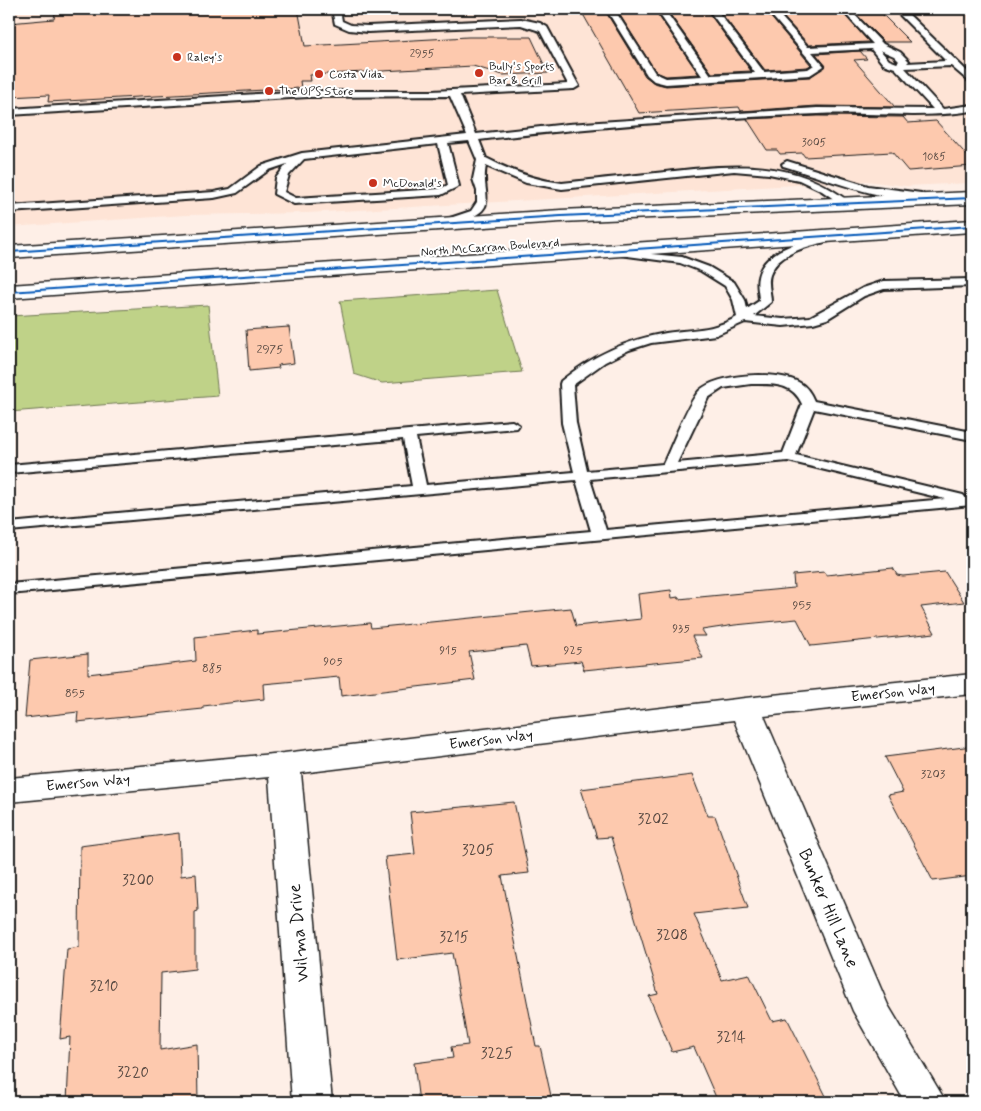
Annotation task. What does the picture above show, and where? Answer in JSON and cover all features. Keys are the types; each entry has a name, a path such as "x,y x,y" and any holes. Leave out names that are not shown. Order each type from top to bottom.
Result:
{"main road":[{"name":"North McCarran Boulevard","path":"9,252 446,223 965,198"},
{"path":"739,242 783,227 831,220 845,214 844,204"},
{"name":"North McCarran Boulevard","path":"9,292 972,226"},
{"name":"Emerson Way","path":"9,790 284,764 745,708 972,684"},
{"name":"Bunker Hill Lane","path":"745,708 872,1011 926,1102"},
{"name":"Wilma Drive","path":"284,764 312,1102"}],"lane":[{"path":"9,112 308,94 454,93 574,86 544,29 537,24 521,22 368,29 349,27 338,22 336,9"},
{"path":"610,9 652,75 657,79 666,81 817,70 819,66 770,9"},
{"path":"660,9 708,78"},
{"path":"712,9 761,75"},
{"path":"845,9 880,46"},
{"path":"898,9 972,81"},
{"path":"805,50 880,46"},
{"path":"880,46 875,50 881,58 898,66 940,111"},
{"path":"898,66 954,63"},
{"path":"446,223 474,213 482,202 482,192 478,179 482,160 454,93"},
{"path":"9,209 214,195 232,191 265,168 302,156 568,127 817,111 846,110 899,113 972,108"},
{"path":"302,156 285,170 278,182 279,194 294,201 441,192 454,186 442,141"},
{"path":"482,160 517,178 538,184 562,186 734,168 769,171 802,178 826,189 844,204"},
{"path":"630,178 650,170 692,163 751,161 788,164 816,171 846,183 890,194 965,198"},
{"path":"600,535 581,476 566,410 566,384 587,366 612,351 665,337 701,334 722,329 743,318 765,302 764,275 771,262 793,249 844,234"},
{"path":"598,251 655,255 682,260 705,269 730,284 739,300 743,318"},
{"path":"743,318 784,323 804,322 821,317 857,294 882,285 972,283"},
{"path":"668,468 702,396 711,387 755,380 778,380 793,384 803,392 809,404 788,457"},
{"path":"809,404 972,436"},
{"path":"9,469 512,425"},
{"path":"409,434 420,490"},
{"path":"9,527 788,457 972,501"},
{"path":"9,590 972,501"}],"shaded area":[{"path":"9,9 972,9 972,183 906,186 867,181 307,213 185,215 9,227"}],"green space":[{"path":"497,290 522,372 382,383 354,374 340,301"},
{"path":"208,305 218,396 9,412 9,316"}],"building":[{"name":"Raley's","path":"86,9 298,9 305,46 468,37 531,37 548,73 503,75 473,66 310,75 311,81 300,81 301,88 48,102 49,95 9,97 9,23 54,19 55,13 85,11"},
{"path":"580,9 604,9 645,76 654,83 666,86 810,77 826,66 816,54 860,51 867,59 854,60 895,107 817,106 741,111 739,107 639,113"},
{"path":"616,9 654,9 699,74 666,76 656,72"},
{"path":"666,9 706,9 751,71 712,73"},
{"path":"718,9 764,9 811,65 807,67 765,70"},
{"path":"776,9 839,9 869,42 809,45"},
{"path":"851,9 877,9 910,42 884,42"},
{"path":"818,116 903,117 908,123 936,121 972,161 972,166 908,171 892,152 805,157 802,153 780,154 777,150 767,150 747,119"},
{"path":"289,327 294,363 278,365 279,368 249,371 246,330"},
{"path":"893,568 897,575 903,576 945,572 964,602 921,607 935,633 811,646 797,619 702,630 706,636 692,636 703,658 584,670 581,661 531,666 526,646 469,652 475,680 341,696 339,677 263,684 264,699 203,706 203,709 77,722 78,712 25,718 30,660 88,654 88,674 196,661 195,637 257,630 257,634 370,623 371,628 571,608 576,626 641,619 638,594 671,590 672,598 678,597 679,599 794,588 793,575 824,572 826,575"},
{"path":"972,746 972,876 933,881 888,795 903,792 885,757"},
{"path":"692,775 708,816 715,816 748,908 694,914 722,980 749,974 772,1021 787,1018 829,1102 718,1102 694,1047 672,1052 649,996 658,994 611,837 597,838 581,789"},
{"path":"514,802 529,873 502,876 536,1046 540,1046 551,1096 504,1102 419,1102 414,1063 453,1058 451,1047 468,1045 452,953 397,960 385,857 415,854 410,812"},
{"path":"179,833 181,876 196,874 198,911 195,912 195,969 161,973 160,1050 197,1044 198,1102 67,1102 70,1037 60,1039 67,949 79,947 80,846"}],"cycle path":[{"path":"9,252 561,216 972,198"},
{"path":"9,292 972,226"}],"place":[{"name":"Raley's","path":"177,57"},
{"name":"Bully's Sports Bar & Grill","path":"479,73"},
{"name":"Costa Vida","path":"319,74"},
{"name":"The UPS Store","path":"269,91"},
{"name":"McDonald's","path":"373,183"}]}
